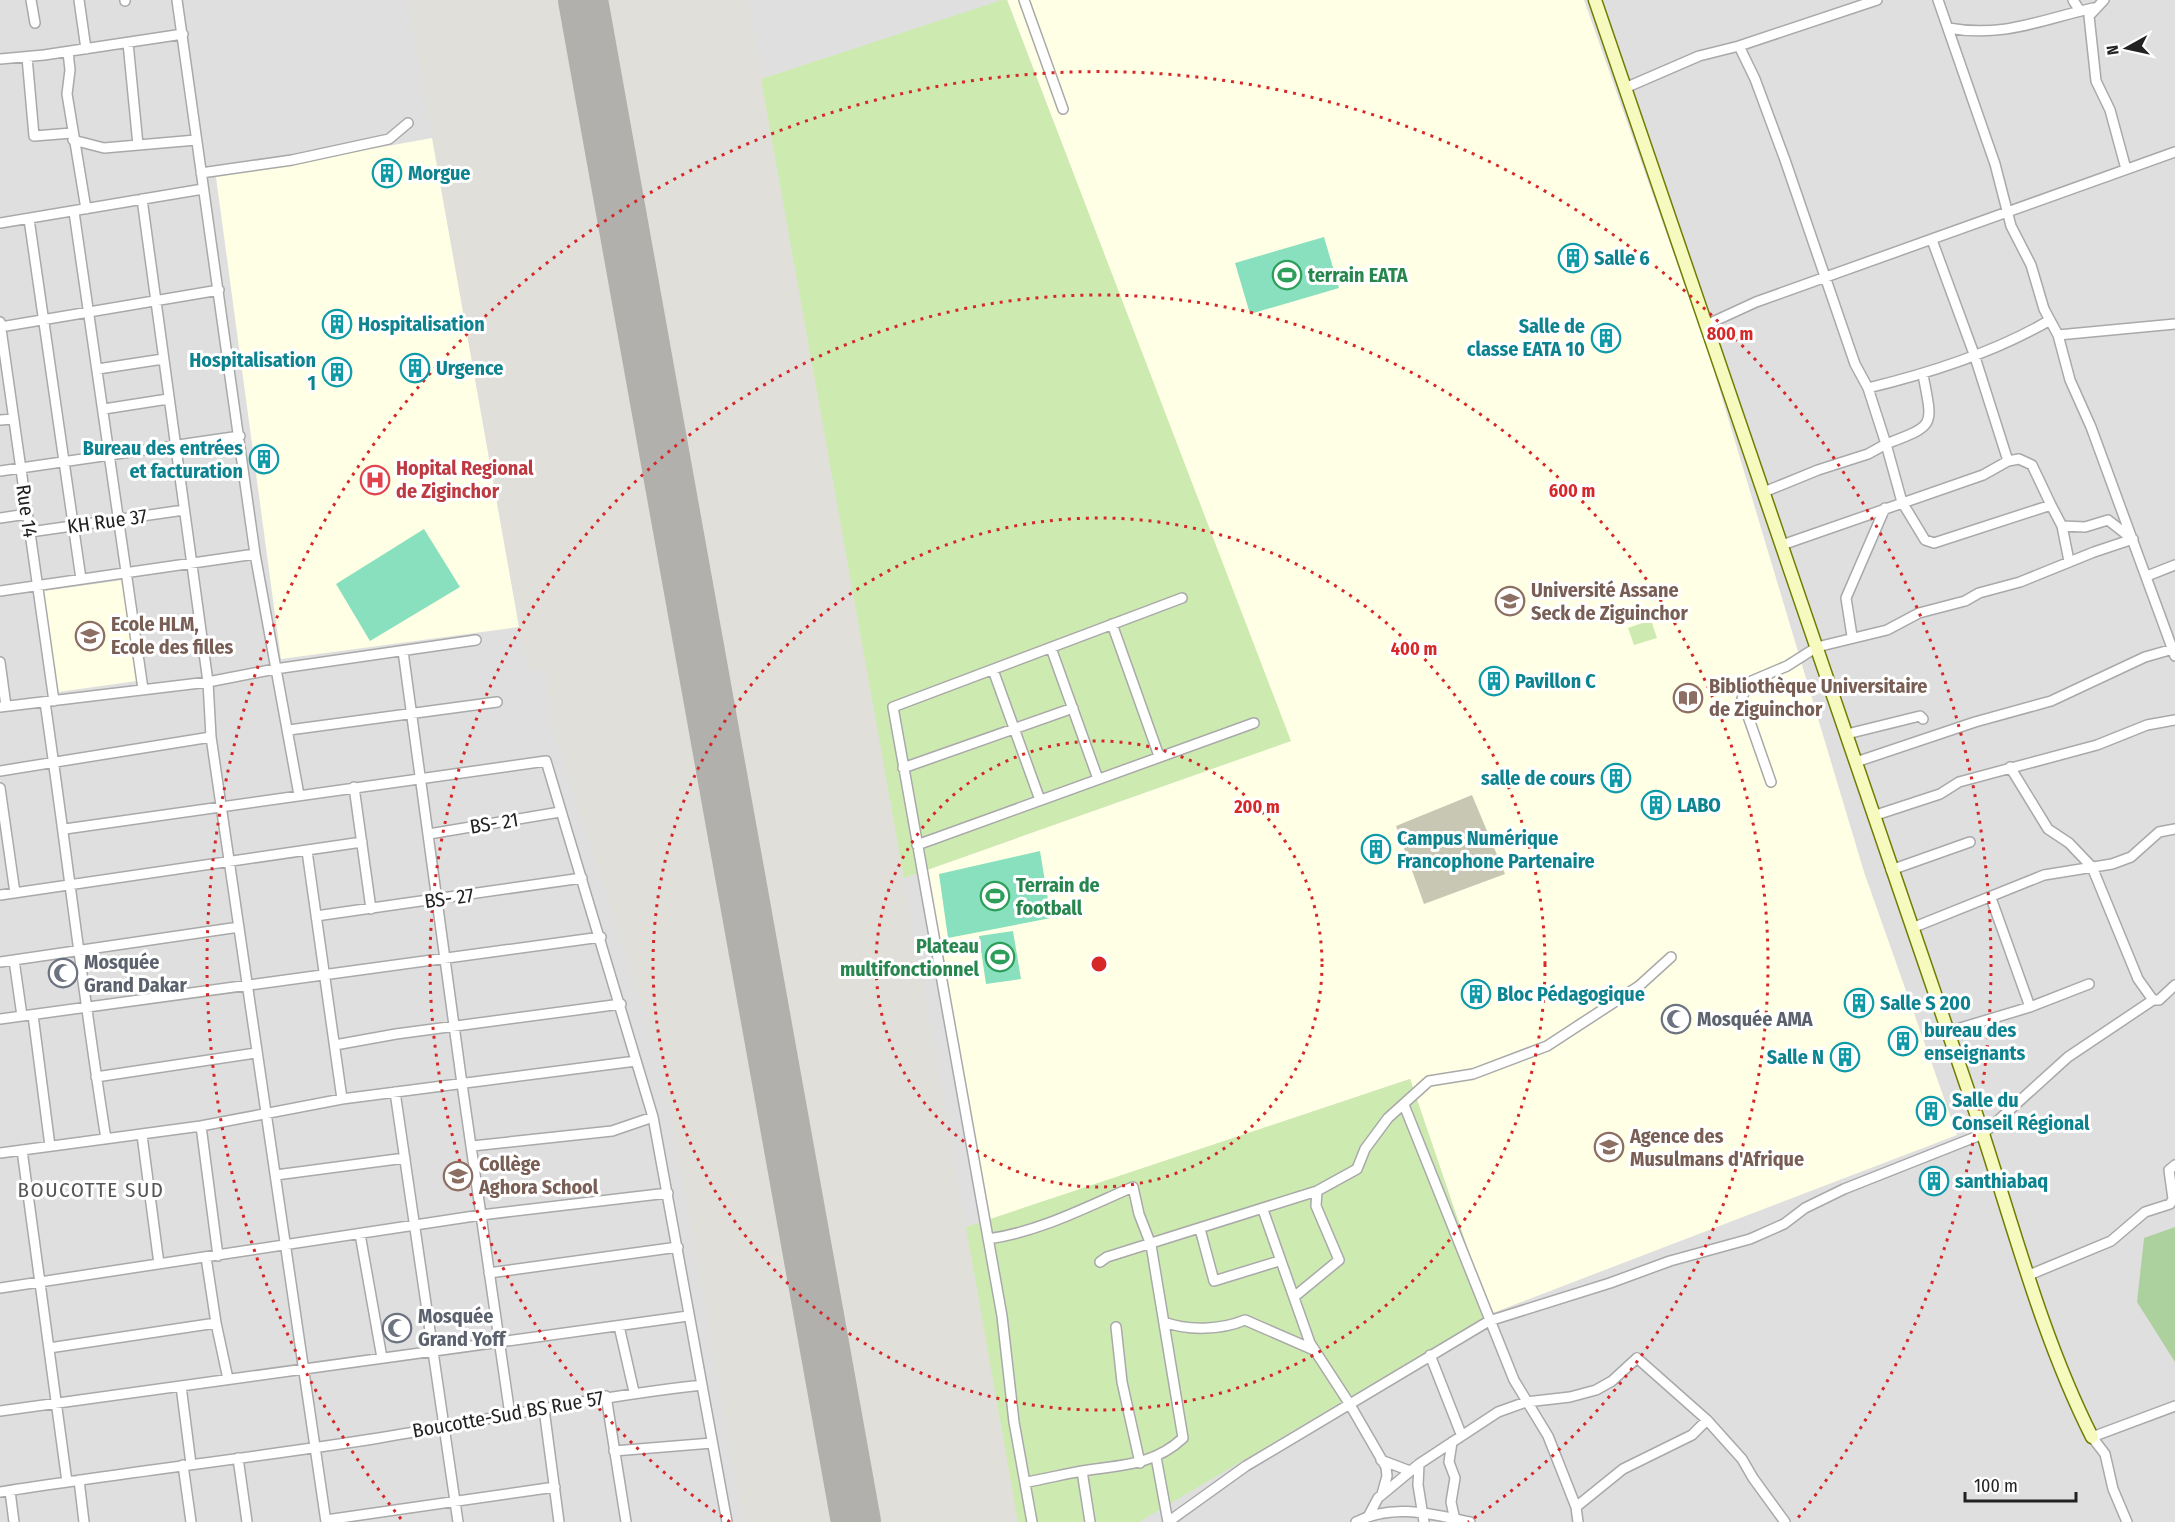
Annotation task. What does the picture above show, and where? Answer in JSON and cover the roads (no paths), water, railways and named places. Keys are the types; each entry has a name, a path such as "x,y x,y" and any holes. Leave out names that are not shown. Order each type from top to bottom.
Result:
{"street":[{"path":"31,0 35,23"},
{"path":"79,0 86,50"},
{"path":"177,0 255,554 275,669 289,730 299,795"},
{"path":"1024,0 1063,110"},
{"path":"1595,0 1847,734 2069,1392 2092,1437 2105,1454 2113,1489 2127,1522"},
{"path":"1842,0 1846,11"},
{"path":"1625,88 1699,56 1739,46 1877,0"},
{"path":"1856,762 1975,722 2051,701 2145,657 2174,653 2133,539 2103,466 2085,411 2070,380 2058,335 2050,320 2031,265 2011,226 1995,164 1938,0"},
{"path":"2073,0 2080,11"},
{"path":"1948,28 1976,32 2007,31 2093,8 2104,0"},
{"path":"2093,8 2088,22 2094,72 2110,110 2126,169"},
{"path":"0,59 86,50 183,34"},
{"path":"128,43 138,145"},
{"path":"1739,46 1755,79 1785,160 1854,364 1868,388 1902,502 1925,540 1932,543 2051,505"},
{"path":"68,52 67,94 86,209"},
{"path":"27,57 34,136 73,137 104,148 196,140"},
{"path":"201,173 292,160 389,139 408,123"},
{"path":"1706,325 1756,302 2175,152"},
{"path":"0,223 203,189"},
{"path":"142,199 174,447 208,682 211,737 326,1521 555,1487"},
{"path":"74,212 143,689"},
{"path":"29,219 81,579"},
{"path":"1932,240 1974,354 2008,461"},
{"path":"0,326 219,290"},
{"path":"1868,388 1923,375 2010,342 2050,320"},
{"name":"Rue 14","path":"0,322 3,370 14,418 30,532 54,761 65,829 86,1008 106,1139"},
{"path":"2058,335 2175,324"},
{"path":"98,369 163,360"},
{"path":"1764,492 1818,470 1868,454 1886,444 1922,430 1927,425 1930,412 1923,375"},
{"path":"104,409 168,399"},
{"path":"0,420 14,418"},
{"path":"0,471 240,436"},
{"path":"1782,545 1983,475 2008,461 2019,459 2032,465 2062,526 2069,561"},
{"path":"1852,636 1846,598 1885,508"},
{"name":"KH Rue 37","path":"30,532 184,510"},
{"path":"0,518 27,514"},
{"path":"2062,526 2080,527 2108,520 2133,539"},
{"path":"1771,782 1742,699 1743,690 1747,684 1787,666 1817,646 1852,636 1865,636 1887,630 1919,613 1965,601 1978,593 2020,582 2069,561 2133,539"},
{"path":"0,591 255,554"},
{"path":"2147,576 2175,565"},
{"path":"1032,1522 1027,1482 1014,1422 1002,1316 893,707 1182,598"},
{"path":"1112,624 1159,756"},
{"path":"0,662 3,707 208,682 275,669 476,640"},
{"path":"1051,648 1098,779"},
{"path":"403,651 510,1415"},
{"path":"993,670 1040,800"},
{"path":"289,730 497,702"},
{"path":"903,768 1073,708"},
{"path":"1847,734 1899,719 1920,716 1923,719"},
{"path":"1874,816 1940,794 1959,783 2010,767 2097,745 2147,725 2175,720"},
{"path":"917,845 1254,723"},
{"path":"0,771 211,737"},
{"path":"65,829 545,760 601,937 653,1117 727,1522"},
{"path":"2010,767 2048,828 2069,843 2092,867 2138,980 2153,1000"},
{"path":"0,788 15,893"},
{"path":"354,788 371,909"},
{"name":"BS- 21","path":"429,834 560,812"},
{"path":"1912,928 2044,875 2092,867 2131,857 2159,832 2175,829"},
{"path":"0,895 362,842"},
{"path":"1891,870 1970,842"},
{"path":"307,851 342,1099"},
{"name":"BS- 27","path":"316,916 582,878"},
{"path":"1991,898 2030,1007"},
{"path":"0,962 239,927"},
{"path":"0,1019 248,987 601,937"},
{"path":"1100,1262 1107,1257 1263,1210 1317,1191 1357,1169 1365,1149 1388,1118 1429,1081 1473,1074 1547,1046 1639,986 1671,957"},
{"path":"14,960 22,1016"},
{"path":"1947,1032 2030,1007 2089,984"},
{"path":"1156,1457 1168,1522 1246,1466 1489,1322 1670,1261 1750,1239 1784,1224 1806,1208 1844,1189 1983,1134 2068,1057 2153,1000 2159,1000 2175,985"},
{"path":"335,1045 621,1004"},
{"path":"33,1015 50,1146"},
{"path":"96,1077 256,1053"},
{"path":"0,1153 201,1126 266,1111 342,1099 636,1061"},
{"path":"395,1092 458,1522"},
{"path":"1404,1105 1489,1322 1526,1402 1548,1436 1576,1507 1578,1522"},
{"path":"472,1146 612,1131 653,1117"},
{"path":"201,1126 218,1256"},
{"path":"142,1135 159,1264"},
{"path":"22,1150 67,1482"},
{"path":"276,1175 405,1158"},
{"path":"2029,1275 2111,1240 2145,1212 2170,1204 2173,1199 2169,1174 2171,1167 2175,1165"},
{"path":"988,1239 1032,1229 1133,1187 1150,1245 1183,1438 1156,1457 1140,1463 1027,1482"},
{"path":"1294,1297 1339,1260 1316,1206 1317,1191"},
{"path":"0,1288 481,1215 668,1193"},
{"path":"1263,1210 1314,1350 1349,1403 1381,1460 1387,1476 1382,1494"},
{"path":"1200,1229 1214,1281 1280,1261"},
{"path":"360,1234 382,1358"},
{"path":"489,1273 678,1247"},
{"path":"206,1257 216,1323 228,1379"},
{"path":"0,1408 56,1403 688,1317"},
{"path":"1164,1322 1180,1328 1233,1325 1245,1320 1314,1350"},
{"path":"49,1348 216,1323"},
{"path":"619,1326 634,1392"},
{"path":"1116,1327 1122,1382 1140,1463"},
{"path":"1430,1355 1461,1434"},
{"path":"1368,1515 1382,1494 1461,1434 1503,1410 1526,1402 1570,1397 1596,1390 1612,1381 1637,1358 1707,1420 1742,1459 1785,1522"},
{"name":"Boucotte-Sud BS Rue 57","path":"5,1492 187,1464 315,1448 445,1427 606,1396 702,1385"},
{"path":"181,1386 191,1522"},
{"path":"606,1396 626,1522"},
{"path":"2092,1437 2175,1406"},
{"path":"544,1409 559,1522"},
{"path":"1576,1507 1623,1468 1692,1435 1707,1420"},
{"path":"1452,1442 1449,1462 1455,1478 1451,1502 1455,1520"},
{"path":"615,1451 712,1443"},
{"path":"238,1458 247,1522"},
{"path":"1381,1460 1410,1471"},
{"path":"1419,1464 1418,1485 1424,1518"},
{"path":"1082,1471 1090,1522"},
{"path":"79,1480 84,1522"},
{"path":"5,1492 14,1522"},
{"path":"1356,1522 1368,1515 1396,1509 1424,1518 1470,1522"}],"place":[{"name":"Morgue","path":"387,173"},
{"name":"Salle 6","path":"1573,258"},
{"name":"terrain EATA","path":"1287,275"},
{"name":"Hospitalisation","path":"337,324"},
{"name":"Salle de classe EATA 10","path":"1606,338"},
{"name":"Urgence","path":"415,368"},
{"name":"Hospitalisation 1","path":"337,372"},
{"name":"Bureau des entrées et facturation","path":"264,459"},
{"name":"Hopital Regional de Ziginchor","path":"375,480"},
{"name":"Université Assane Seck de Ziguinchor","path":"1510,601"},
{"name":"Ecole HLM, Ecole des filles","path":"90,636"},
{"name":"Pavillon C","path":"1494,681"},
{"name":"Bibliothèque Universitaire de Ziguinchor","path":"1688,698"},
{"name":"salle de cours","path":"1616,778"},
{"name":"LABO","path":"1656,805"},
{"name":"Campus Numérique Francophone Partenaire","path":"1376,849"},
{"name":"Terrain de football","path":"995,896"},
{"name":"Plateau multifonctionnel","path":"1000,957"},
{"name":"Mosquée Grand Dakar","path":"63,973"},
{"name":"Bloc Pédagogique","path":"1476,994"},
{"name":"Salle S 200","path":"1859,1003"},
{"name":"Mosquée AMA","path":"1676,1019"},
{"name":"bureau des enseignants","path":"1903,1041"},
{"name":"Salle N","path":"1845,1057"},
{"name":"Salle du Conseil Régional","path":"1931,1111"},
{"name":"Agence des Musulmans d'Afrique","path":"1609,1147"},
{"name":"Collège Aghora School","path":"458,1176"},
{"name":"santhiabaq","path":"1934,1181"},
{"name":"Mosquée Grand Yoff","path":"397,1328"}],"district":[{"name":"BOUCOTTE SUD","path":"91,1190"}]}
